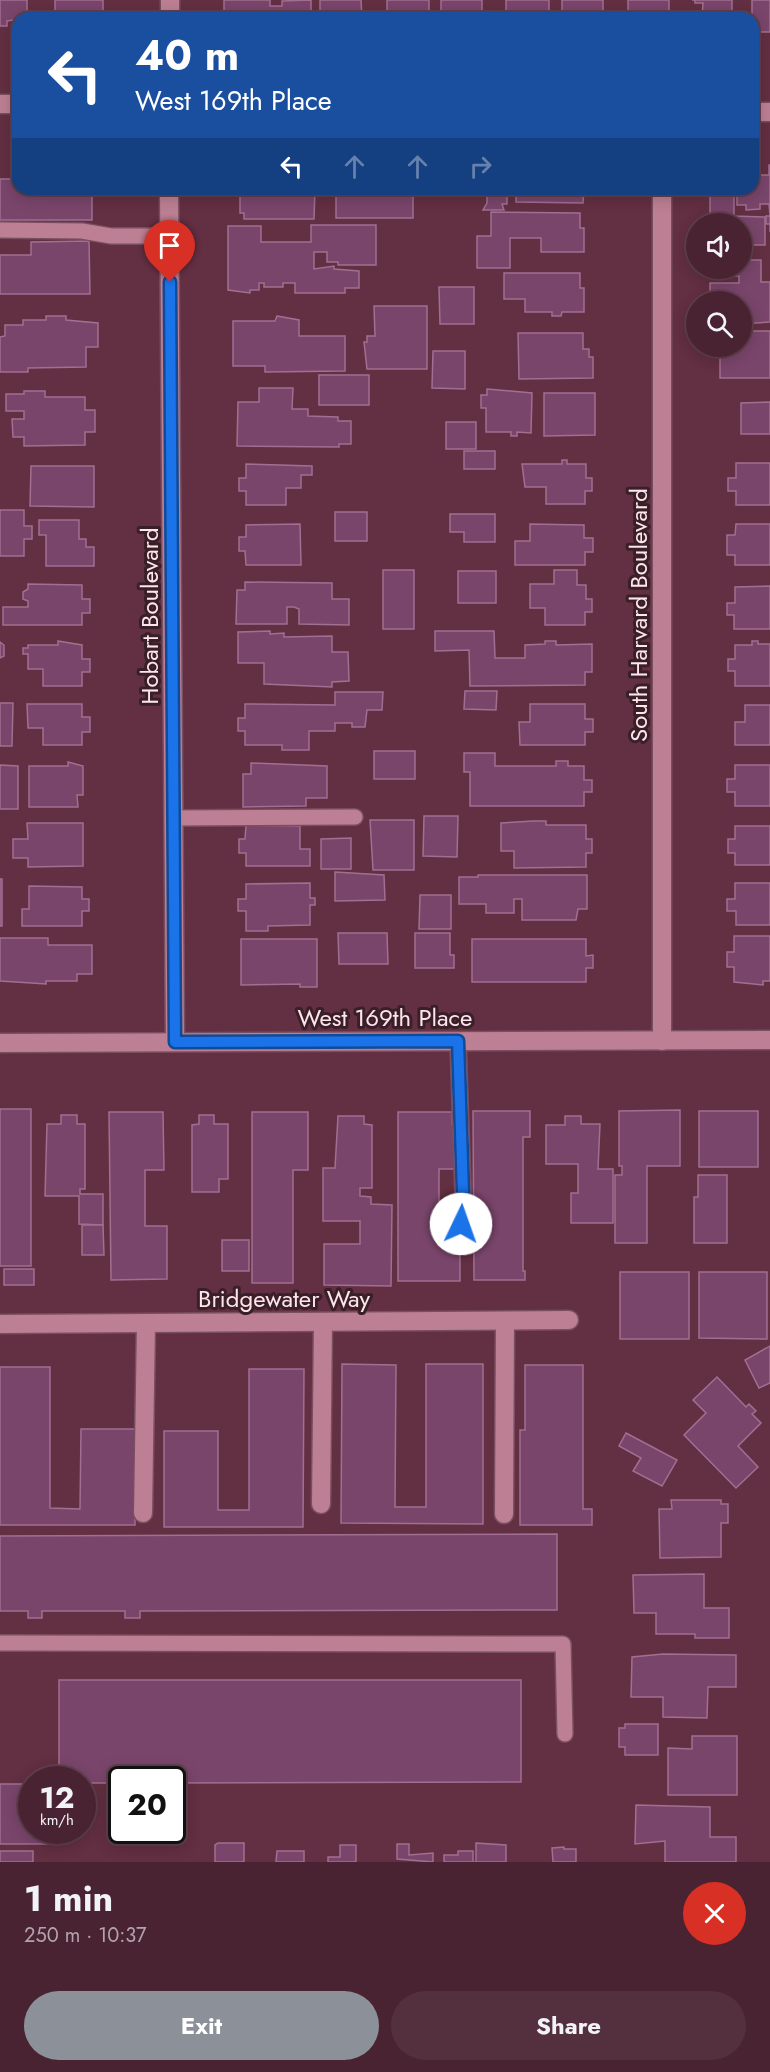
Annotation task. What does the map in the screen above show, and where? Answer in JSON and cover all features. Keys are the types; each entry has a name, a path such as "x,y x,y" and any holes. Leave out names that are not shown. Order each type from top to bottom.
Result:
{"street":[{"name":"Hobart Boulevard","path":"169,195 175,1042"},
{"name":"South Harvard Boulevard","path":"663,195 663,1041"},
{"name":"West 169th Place","path":"0,1042 770,1040"},
{"name":"Bridgewater Way","path":"0,1324 569,1320"},
{"path":"504,1514 505,1321"},
{"path":"321,1504 323,1322"},
{"path":"143,1513 146,1323"}],"lane":[{"path":"0,230 82,231 111,236 170,236"},
{"path":"175,818 355,817"},
{"path":"458,1041 463,1192 461,1224"},
{"path":"0,1642 563,1644 565,1734"}],"building":[{"path":"0,0 27,0 27,12 12,12 12,20 7,21 7,26 0,26"},
{"path":"55,0 103,0 103,12 55,12"},
{"path":"224,0 270,0 270,6 282,6 282,1 311,0 311,12 224,12"},
{"path":"320,0 361,0 362,12 320,12"},
{"path":"387,0 429,0 429,12 387,12"},
{"path":"441,0 482,0 482,12 441,12"},
{"path":"506,0 549,0 549,12 506,12"},
{"path":"562,0 603,0 603,12 562,12"},
{"path":"628,0 669,0 669,12 628,12"},
{"path":"695,0 732,0 732,12 702,12 703,3 695,3"},
{"path":"752,0 770,0 770,32 759,32 759,12 752,12"},
{"path":"770,165 770,216 769,204 760,204 760,209 746,210 746,205 737,205 737,195 759,195 759,175 769,175"},
{"path":"0,179 12,179 12,195 92,195 92,220 0,220"},
{"path":"240,195 315,195 314,219 244,219 244,213 240,213"},
{"path":"336,195 413,195 413,218 336,218"},
{"path":"487,195 507,195 507,204 502,204 504,210 483,210 487,203"},
{"path":"516,195 584,195 583,203 516,202"},
{"path":"710,195 734,195 734,213 710,213"},
{"path":"491,212 580,213 580,228 584,228 584,252 541,252 541,238 510,238 510,268 477,268 477,236 491,236"},
{"path":"766,216 770,216 770,224 766,224"},
{"path":"752,217 765,217 765,245 752,245"},
{"path":"311,225 376,225 376,265 338,265 338,262 327,262 327,252 314,252 314,269 334,266 334,269 359,271 359,288 345,288 345,293 295,293 295,283 283,283 283,287 264,287 264,283 259,283 259,290 250,290 250,293 228,290 228,226 261,226 261,242 311,242"},
{"path":"89,241 90,294 0,294 0,255 31,255 31,242"},
{"path":"752,260 761,260 761,282 770,282 770,322 752,323 752,291 710,291 710,283 739,283 739,279 752,279"},
{"path":"504,273 580,273 580,288 584,288 584,312 562,312 561,316 552,316 552,312 525,312 525,299 504,299"},
{"path":"439,287 474,287 474,324 440,324"},
{"path":"374,306 427,306 427,369 367,369 364,342 367,342 367,336 375,336"},
{"path":"46,316 66,316 66,320 98,323 98,347 86,347 86,367 28,368 28,372 0,372 0,337 5,336 5,325 23,325 23,320 46,320"},
{"path":"277,316 299,320 299,336 345,336 345,371 265,372 265,366 233,366 233,321 275,321"},
{"path":"752,331 770,331 770,378 720,378 720,357 752,357"},
{"path":"518,333 583,333 583,349 589,349 589,357 593,357 593,378 519,379"},
{"path":"433,351 465,351 465,389 432,388"},
{"path":"319,375 369,375 369,405 319,405"},
{"path":"259,388 293,388 292,409 308,409 308,416 338,417 338,421 351,421 351,444 339,444 339,447 237,446 238,402 259,402"},
{"path":"487,389 532,393 531,433 517,432 517,436 511,436 511,432 486,432 486,408 481,408 481,395 487,395"},
{"path":"24,391 45,391 45,397 85,397 85,410 95,410 95,432 85,432 85,445 24,446 24,437 13,437 12,419 24,419 24,411 6,411 6,394 24,394"},
{"path":"544,393 595,393 595,435 544,436"},
{"path":"770,402 770,434 741,434 741,403"},
{"path":"446,422 476,422 476,449 446,449"},
{"path":"464,451 495,451 495,469 464,469"},
{"path":"562,460 567,460 567,464 586,464 586,478 592,478 592,491 585,491 585,504 546,504 546,487 525,487 522,464 562,464"},
{"path":"736,463 770,463 770,505 736,505 736,491 728,491 728,478 736,478"},
{"path":"246,464 312,466 312,475 301,475 301,488 286,488 286,505 246,505 246,491 239,491 239,478 246,478"},
{"path":"31,466 94,466 94,507 30,506"},
{"path":"0,510 24,510 24,526 32,526 32,539 24,539 24,556 0,556"},
{"path":"335,512 367,512 367,541 335,541"},
{"path":"450,514 495,514 495,542 464,542 464,532 450,532"},
{"path":"39,520 79,520 79,539 86,539 86,547 94,547 94,566 46,566 46,535 39,535"},
{"path":"300,524 301,565 246,565 245,551 239,551 239,537 246,537 246,525"},
{"path":"530,524 584,525 584,538 593,538 593,552 585,552 585,565 515,565 515,541 530,541"},
{"path":"736,524 770,524 770,565 735,565 735,555 727,555 727,535 735,535"},
{"path":"383,570 414,570 414,629 383,629"},
{"path":"554,570 577,570 577,585 586,585 586,599 592,599 592,612 585,612 585,625 545,625 545,608 530,608 530,584 554,584"},
{"path":"458,571 496,571 496,603 458,603"},
{"path":"245,582 332,583 332,599 349,599 349,625 299,624 299,609 294,607 287,607 287,624 236,624 237,590 245,590"},
{"path":"28,584 82,585 82,599 90,599 90,613 82,613 82,625 3,625 3,607 28,607 28,601 23,599 23,592 28,589"},
{"path":"770,586 770,629 734,629 734,615 727,615 727,603 735,603 735,587"},
{"path":"270,631 270,634 284,633 284,637 332,636 332,652 348,652 349,681 332,682 332,687 264,684 264,663 238,663 238,632"},
{"path":"435,631 494,631 495,658 525,658 525,645 545,644 545,641 556,641 556,645 592,644 592,672 585,672 585,685 470,686 469,650 435,651"},
{"path":"58,641 82,645 82,659 90,659 90,672 82,672 82,686 43,686 43,669 28,669 28,654 23,654 23,648 28,648 28,645 58,645"},
{"path":"752,641 758,641 758,644 770,644 770,686 735,686 735,671 728,671 728,659 735,659 735,645 752,645"},
{"path":"0,642 4,645 4,656 0,658"},
{"path":"465,691 497,691 496,710 464,709"},
{"path":"335,692 383,692 382,710 367,710 365,727 352,727 352,723 335,723 335,731 309,731 309,750 282,750 282,745 245,745 245,731 238,731 238,718 245,718 245,704 335,705"},
{"path":"0,703 13,703 12,746 0,746"},
{"path":"27,704 82,704 82,717 90,717 90,732 82,732 82,745 43,745 43,728 28,728"},
{"path":"530,704 585,704 585,719 593,719 593,732 585,732 585,745 520,745 519,722 530,722"},
{"path":"745,705 770,705 770,745 735,745 735,722 745,722"},
{"path":"374,751 415,751 415,779 374,779"},
{"path":"464,753 495,753 495,766 556,766 556,761 568,761 568,766 584,766 584,780 592,780 592,792 584,792 584,806 470,806 470,772 464,772"},
{"path":"68,762 83,766 83,795 77,795 78,807 29,807 29,766 68,766"},
{"path":"251,763 327,766 327,798 306,798 306,806 243,807 243,774 251,774"},
{"path":"0,765 18,766 18,809 0,809"},
{"path":"735,765 770,765 770,806 735,806 735,792 727,792 727,779 735,779"},
{"path":"424,816 458,816 457,857 423,856"},
{"path":"370,820 414,820 414,870 373,870"},
{"path":"546,821 546,825 586,825 586,839 592,839 592,853 586,853 586,867 514,868 514,851 501,851 501,823"},
{"path":"27,823 83,823 83,866 28,867 28,858 13,858 13,839 28,839"},
{"path":"246,825 300,826 300,849 310,849 310,866 246,866 246,853 239,853 239,839 245,839"},
{"path":"735,826 770,826 770,865 735,865 735,853 728,853 728,839 735,839"},
{"path":"351,838 351,869 321,869 321,839"},
{"path":"335,872 384,875 385,900 335,901"},
{"path":"478,875 587,875 587,909 578,909 576,920 522,920 522,899 514,899 514,913 486,913 486,904 459,904 459,877 478,877"},
{"path":"0,879 2,879 2,926 0,926"},
{"path":"310,883 310,898 315,898 315,905 310,905 310,925 268,926 268,931 246,931 246,911 238,911 238,899 246,899 246,884"},
{"path":"735,883 770,883 770,925 736,925 736,911 727,911 727,899 735,899"},
{"path":"29,886 82,887 82,899 89,899 89,911 82,911 82,926 22,926 22,909 29,909"},
{"path":"420,895 451,895 451,929 419,929"},
{"path":"338,933 387,933 388,964 339,964"},
{"path":"415,933 450,933 450,955 454,955 454,968 415,968"},
{"path":"734,936 770,936 770,981 763,981 763,985 734,982 734,967 727,967 727,952 734,952"},
{"path":"0,938 48,938 48,945 92,945 92,974 77,974 77,981 46,981 46,984 0,981"},
{"path":"241,939 317,939 317,987 300,987 300,984 241,985"},
{"path":"472,939 586,939 586,956 593,955 593,968 586,968 586,982 472,982"},
{"path":"0,1109 31,1109 31,1266 0,1266"},
{"path":"680,1110 680,1166 647,1166 647,1243 615,1243 615,1175 622,1175 622,1166 619,1166 619,1111"},
{"path":"473,1111 530,1111 530,1137 523,1137 523,1271 525,1271 525,1280 474,1280"},
{"path":"699,1111 758,1111 758,1167 699,1167"},
{"path":"109,1112 163,1112 164,1170 145,1170 145,1226 167,1226 167,1279 111,1280"},
{"path":"252,1112 308,1112 308,1170 293,1170 293,1283 252,1283"},
{"path":"398,1112 452,1112 452,1124 457,1124 457,1169 439,1169 439,1240 460,1240 460,1281 398,1281"},
{"path":"61,1115 77,1115 77,1124 85,1124 85,1189 80,1189 80,1194 103,1194 103,1225 79,1224 79,1196 45,1196 47,1124 61,1124"},
{"path":"199,1115 214,1115 214,1124 228,1124 228,1179 219,1179 219,1192 192,1192 192,1125 199,1124"},
{"path":"338,1116 364,1116 364,1124 372,1125 372,1188 360,1188 360,1196 371,1197 371,1204 392,1205 391,1286 324,1285 324,1244 360,1244 360,1221 323,1221 323,1168 335,1168"},
{"path":"565,1116 581,1116 581,1124 600,1124 598,1169 613,1169 613,1223 571,1223 571,1193 578,1193 578,1164 546,1164 546,1125 565,1125"},
{"path":"698,1175 727,1175 727,1243 694,1243 694,1197 698,1197"},
{"path":"82,1225 103,1225 104,1255 82,1255"},
{"path":"222,1240 249,1240 249,1271 222,1271"},
{"path":"4,1269 34,1269 34,1285 4,1285"},
{"path":"620,1272 689,1272 689,1339 620,1339"},
{"path":"699,1272 767,1272 767,1339 699,1338"},
{"path":"770,1346 770,1383 759,1388 745,1360"},
{"path":"342,1364 396,1365 395,1507 426,1507 426,1364 483,1364 483,1524 341,1523"},
{"path":"525,1365 583,1365 583,1509 592,1509 592,1525 520,1525 520,1430 525,1430"},
{"path":"0,1367 50,1367 50,1508 80,1509 81,1429 135,1429 135,1525 0,1525"},
{"path":"249,1369 304,1369 303,1527 164,1527 164,1431 218,1431 218,1510 249,1510"},
{"path":"717,1377 746,1407 749,1404 756,1411 752,1414 761,1423 738,1446 758,1467 736,1488 684,1435 706,1413 693,1400"},
{"path":"626,1433 677,1460 662,1486 633,1471 641,1458 619,1446"},
{"path":"671,1500 721,1500 721,1504 728,1504 728,1523 721,1523 721,1557 660,1558 659,1509 672,1509"},
{"path":"557,1534 557,1610 140,1611 140,1618 125,1618 125,1611 42,1611 42,1618 28,1618 28,1611 0,1611 0,1536"},
{"path":"704,1574 704,1608 729,1608 729,1638 695,1638 695,1634 656,1634 656,1613 634,1613 633,1575"},
{"path":"663,1654 736,1655 736,1687 708,1687 707,1718 663,1717 663,1697 631,1697 632,1657"},
{"path":"59,1680 521,1680 521,1782 186,1783 186,1766 108,1766 108,1783 96,1783 96,1766 59,1766"},
{"path":"625,1724 658,1724 658,1755 625,1755 625,1747 619,1747 619,1728 625,1728"},
{"path":"692,1736 737,1736 737,1795 668,1795 668,1748 692,1749"},
{"path":"0,1784 18,1784 18,1844 0,1844"},
{"path":"636,1805 710,1807 710,1837 736,1837 736,1862 665,1862 665,1841 635,1844"},
{"path":"244,1843 244,1862 215,1862 215,1845"},
{"path":"476,1843 506,1845 506,1862 476,1862"},
{"path":"397,1844 409,1844 409,1855 433,1853 433,1862 397,1859"},
{"path":"340,1845 356,1845 356,1862 328,1862 328,1857 340,1857"},
{"path":"564,1847 564,1849 576,1849 576,1862 553,1862 552,1848"},
{"path":"0,1851 33,1851 33,1862 0,1862"},
{"path":"277,1851 304,1851 304,1862 276,1862"},
{"path":"458,1851 473,1851 473,1862 444,1862 444,1855 458,1855"}],"route":[{"path":"170,282 175,1042 458,1041 463,1192 461,1224"}]}
